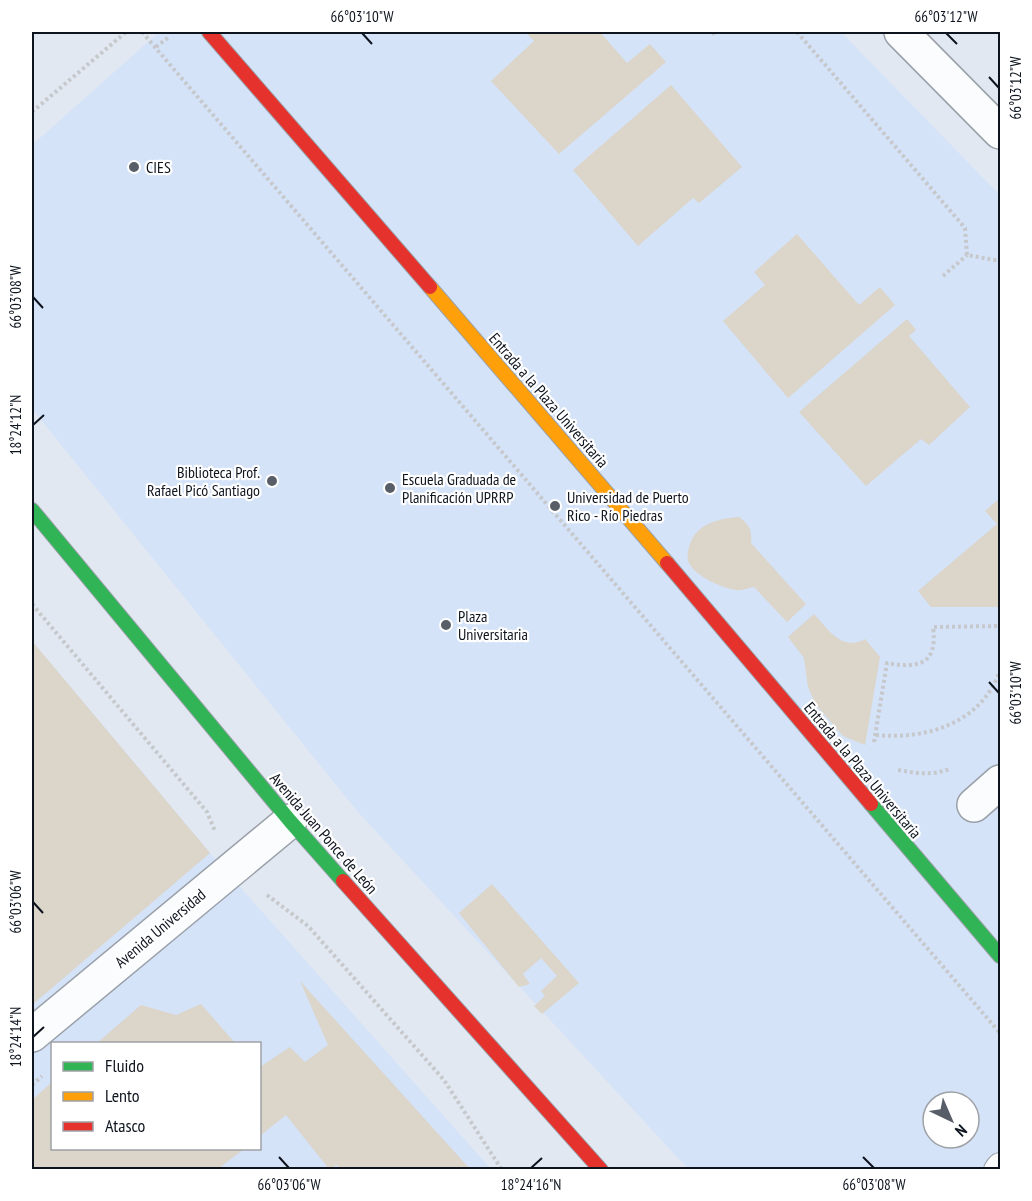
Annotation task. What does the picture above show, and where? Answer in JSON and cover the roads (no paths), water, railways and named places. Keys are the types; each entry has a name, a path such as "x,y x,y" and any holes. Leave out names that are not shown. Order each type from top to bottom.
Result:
{"street":[{"name":"Entrada a la Plaza Universitaria","path":"209,32 531,404 1000,956"},
{"path":"901,32 1000,132"},
{"name":"Avenida Juan Ponce de León","path":"32,510 290,821 601,1170"},
{"path":"974,805 1000,782"},
{"name":"Avenida Universidad","path":"32,1035 290,821"}],"lane":[{"path":"997,1170 1000,1166"}],"place":[{"name":"CIES","path":"134,167"},
{"name":"Biblioteca Prof. Rafael Picó Santiago","path":"272,481"},
{"name":"Escuela Graduada de Planificación UPRRP","path":"390,488"},
{"name":"Universidad de Puerto Rico - Río Piedras","path":"555,506"},
{"name":"Plaza Universitaria","path":"446,625"}]}
